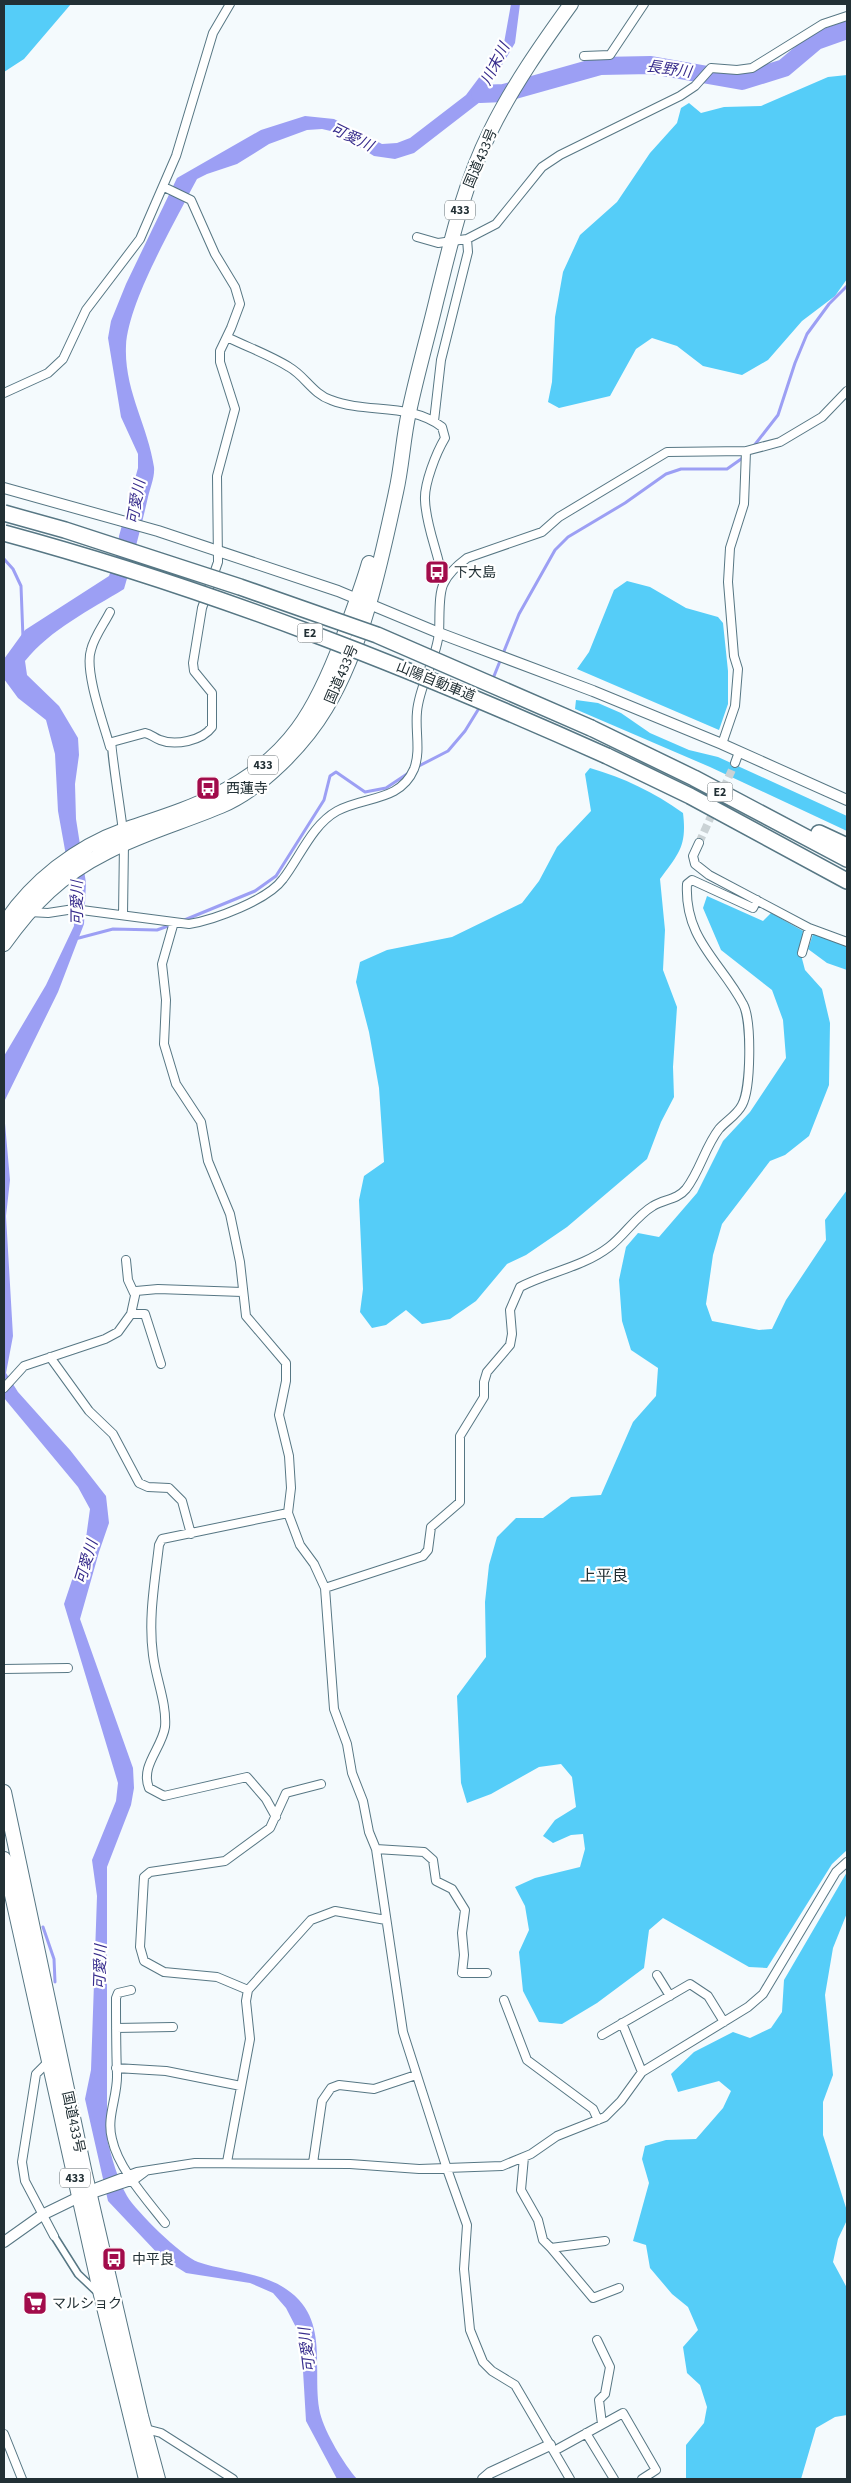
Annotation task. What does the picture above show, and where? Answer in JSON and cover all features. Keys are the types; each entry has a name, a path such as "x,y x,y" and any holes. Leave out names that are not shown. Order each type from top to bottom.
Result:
{"highway":[{"name":"国道433号","path":"4,924 15,908 40,880 65,870 90,854 123,837 224,805 260,781 297,749 313,729 337,690 396,491 408,415 451,241 478,159 502,111 530,63 571,4"},
{"name":"山陽自動車道","path":"4,513 65,530 240,587 377,635 591,728 694,778 847,859"},
{"name":"山陽自動車道","path":"4,533 142,574 375,656 489,702 607,756 779,843 847,880"},
{"path":"694,778 847,846"},
{"path":"779,843 847,884"},
{"name":"国道433号","path":"4,944 27,912 65,870"},
{"name":"国道433号","path":"4,1792 10,1875 48,2062 92,2192 101,2295 138,2428 158,2479"},
{"name":"国道433号","path":"4,1859 10,1875 92,2192 138,2428 146,2479"}],"street":[{"path":"4,393 48,373 63,359 86,310 140,238 167,188 187,126 213,33 230,4"},
{"path":"584,56 610,55 644,4"},
{"path":"417,238 438,243 467,240 496,224 542,167 560,155 680,96 694,86 711,68 737,70 752,68 823,24 847,16"},
{"path":"110,747 114,741 145,733 161,741 181,742 203,736 212,728 212,693 194,671 193,663 202,608 218,562 217,472 235,409 219,356 238,312 239,295 215,254 189,198 167,188"},
{"path":"434,421 441,360 468,252 467,240"},
{"path":"27,912 48,913 71,909 188,924 200,922 270,892 283,880 317,829 331,815 349,806 390,794 404,784 416,764 417,706 439,633 443,583 441,563 426,515 424,498 436,454 444,438 442,427 434,421 332,401 318,394 290,367 227,337"},
{"path":"443,583 467,558 542,532 559,517 658,456 674,452 746,451 780,442 822,417 847,391"},
{"path":"722,744 736,697 738,669 734,656 728,582 730,548 744,504 746,451"},
{"path":"4,488 158,531 364,601 439,633 593,691 722,744 847,800"},
{"path":"110,612 90,650 90,662 92,679 117,777 123,837 123,915"},
{"path":"736,763 739,752"},
{"path":"699,843 693,856 695,864 709,875 809,928 847,942"},
{"path":"325,1588 423,1556 428,1550 431,1526 460,1502 460,1436 484,1398 484,1382 487,1372 510,1345 512,1334 510,1310 520,1287 586,1261 610,1247 654,1205 673,1199 686,1190 720,1128 743,1104 747,1091 748,1022 744,1005 713,962 692,927 686,899 687,884 692,880 753,908 757,900"},
{"path":"174,922 162,964 166,1000 164,1044 176,1084 201,1122 208,1161 230,1214 240,1262 246,1316 286,1363 286,1381 279,1415 289,1456 291,1488 288,1513 300,1545 314,1564 325,1588 334,1709 347,1744 352,1772 376,1849 403,2032 447,2169 468,2224 464,2269 470,2330 483,2362 492,2371 515,2385 570,2479"},
{"path":"802,953 809,928"},
{"path":"4,1388 12,1376 24,1366 112,1336 123,1327 131,1314 134,1293 128,1280 126,1260"},
{"path":"134,1293 158,1288 242,1292"},
{"path":"131,1314 145,1314 161,1364"},
{"path":"50,1357 89,1411 113,1434 138,1483 148,1487 169,1488 181,1500 191,1534"},
{"path":"276,1817 266,1798 247,1776 164,1796 148,1787 147,1770 165,1728 151,1639 152,1603 159,1544 166,1538 288,1513"},
{"path":"4,1669 68,1668"},
{"path":"248,1990 217,1977 164,1972 144,1961 140,1947 142,1880 150,1872 225,1861 270,1828 286,1793 321,1784"},
{"path":"376,1849 424,1852 433,1860 436,1881 452,1889 465,1910 462,1933 464,1955 462,1973 487,1973"},
{"path":"4,2242 42,2215 92,2192 154,2168 227,2162 313,2163 447,2169 500,2166 524,2157 557,2136 605,2117 621,2101 642,2072 724,2022 763,1994 836,1872 847,1862"},
{"path":"227,2162 250,2039 246,2001 248,1990 311,1920 335,1911 386,1920"},
{"path":"657,1975 670,1996"},
{"path":"602,2035 690,1984 708,1996 724,2022"},
{"path":"131,1990 116,1995 117,2083 110,2130 115,2150 127,2179 165,2223"},
{"path":"504,2000 527,2060 593,2109 598,2120"},
{"path":"622,2024 642,2072"},
{"path":"116,2028 173,2027"},
{"path":"48,2062 36,2074 22,2162 25,2181 42,2215 78,2274 101,2295"},
{"path":"116,2068 166,2071 241,2086"},
{"path":"313,2163 322,2101 331,2088 339,2084 374,2089 416,2075"},
{"path":"524,2157 521,2190 538,2220 543,2240 593,2298 619,2288"},
{"path":"551,2248 605,2241"},
{"path":"596,2340 610,2367 605,2394 599,2400 602,2424"},
{"path":"483,2479 490,2473 586,2433 623,2413 656,2470 642,2479"},
{"path":"138,2428 161,2433 233,2479"},
{"path":"586,2433 614,2479"},
{"path":"4,2434 22,2479"}],"shaded area":[{"path":"4,4 71,4 24,59 4,72"},
{"path":"847,75 847,279 835,296 802,321 768,360 742,375 703,366 677,346 652,338 636,349 610,396 559,408 548,402 552,382 555,317 563,272 580,235 617,202 650,153 677,123 681,108 689,103 701,113 724,107 761,106 828,77"},
{"path":"627,581 650,587 686,608 718,617 723,623 728,671 728,704 719,730 577,669 589,652 614,590"},
{"path":"576,700 598,703 621,713 650,733 689,750 718,757 847,816 847,831 710,767 575,709"},
{"path":"590,768 638,786 683,813 684,834 680,849 660,879 665,930 663,970 677,1007 673,1067 674,1097 661,1122 647,1159 567,1227 526,1255 507,1264 476,1301 450,1319 422,1324 406,1310 386,1325 372,1328 360,1312 363,1289 359,1200 364,1176 384,1162 379,1088 369,1032 356,982 360,962 387,950 452,937 522,903 539,881 557,847 591,811 585,774"},
{"path":"707,896 763,921 771,913 803,931 800,951 805,970 822,989 830,1023 829,1085 809,1136 785,1155 770,1161 722,1224 713,1255 706,1304 712,1321 759,1330 772,1329 786,1300 826,1240 825,1220 847,1190 847,1850 832,1864 767,1968 749,1967 663,1918 649,1930 644,1968 597,2003 562,2024 539,2022 523,1991 519,1952 529,1930 525,1906 515,1887 535,1878 580,1867 585,1849 583,1834 571,1835 553,1843 543,1836 555,1820 576,1807 572,1777 561,1764 539,1767 491,1794 467,1803 461,1783 457,1696 486,1657 485,1602 489,1565 497,1537 516,1518 543,1518 571,1497 601,1495 633,1422 656,1396 658,1368 631,1350 622,1321 619,1280 626,1247 638,1233 659,1237 697,1193 723,1141 750,1112 786,1058 783,1020 772,990 721,950 703,908"},
{"path":"813,934 847,945 847,970 827,963 808,949"},
{"path":"847,1872 847,1913 833,1948 825,1995 833,2075 823,2102 823,2135 847,2211 847,2220 838,2239 833,2262 847,2288 847,2415 835,2417 816,2428 801,2479 686,2479 686,2445 704,2423 707,2407 700,2385 687,2373 683,2347 698,2330 688,2307 672,2294 650,2268 646,2245 633,2241 649,2183 642,2159 645,2146 666,2140 696,2139 723,2108 731,2091 719,2081 678,2092 671,2074 694,2052 733,2032 750,2038 771,2028 782,2012 784,1980"}],"water":[{"path":"511,4 520,4 515,43 480,102 414,153 395,159 374,156 335,132 322,129 307,130 269,144 237,164 197,179 151,268 134,310 126,346 126,362 132,393 147,437 154,471 124,589 59,630 25,661 27,675 59,706 78,738 79,755 75,784 76,819 86,883 84,924 58,992 4,1102 4,1056 46,985 74,926 72,889 58,811 55,754 46,720 18,698 4,679 4,659 25,630 109,576 117,554 119,536 138,468 138,454 121,417 108,338 111,321 126,284 177,178 261,130 305,116 334,119 382,144 397,143 410,138 466,95 504,43"},
{"name":"可愛川","path":"4,1112 10,1180 6,1216 13,1336 6,1373 18,1392 70,1450 106,1496 109,1523 80,1619 133,1768 134,1788 131,1805 107,1867 107,2139 113,2161 127,2196 149,2222 170,2242 198,2262 264,2278 277,2284 299,2300 308,2312 316,2339 318,2399 322,2421 346,2465 357,2479 337,2479 306,2421 301,2337 286,2308 273,2293 250,2283 186,2273 161,2257 108,2201 85,2099 91,2070 97,1896 92,1860 116,1801 118,1783 64,1604 86,1538 90,1509 78,1487 4,1398"}],"waterway":[{"name":"長野川","path":"480,94 504,93 600,66 651,65 742,81 784,68 816,41 847,30"},
{"path":"753,447 778,415 795,363 807,334 829,304 847,286"},
{"path":"492,681 519,614 555,550 568,537 625,503 666,474 681,469 727,469 744,457"},
{"path":"4,559 13,569 21,586 23,638"},
{"path":"415,768 448,751 465,731 481,705"},
{"path":"182,921 255,891 276,876 324,800 330,776 336,772 365,792 386,788 410,772"},
{"path":"75,939 113,929 157,930 171,925"},
{"path":"43,1927 54,1959 55,1982"}],"tunnel":[{"path":"699,843 735,763"}],"place":[{"name":"下大島","path":"437,572"},
{"name":"西蓮寺","path":"208,788"},
{"name":"中平良","path":"114,2259"},
{"name":"マルショク","path":"35,2303"}],"district":[{"name":"上平良","path":"604,1575"}],"water label":[{"name":"川末川","path":"495,64"}]}
